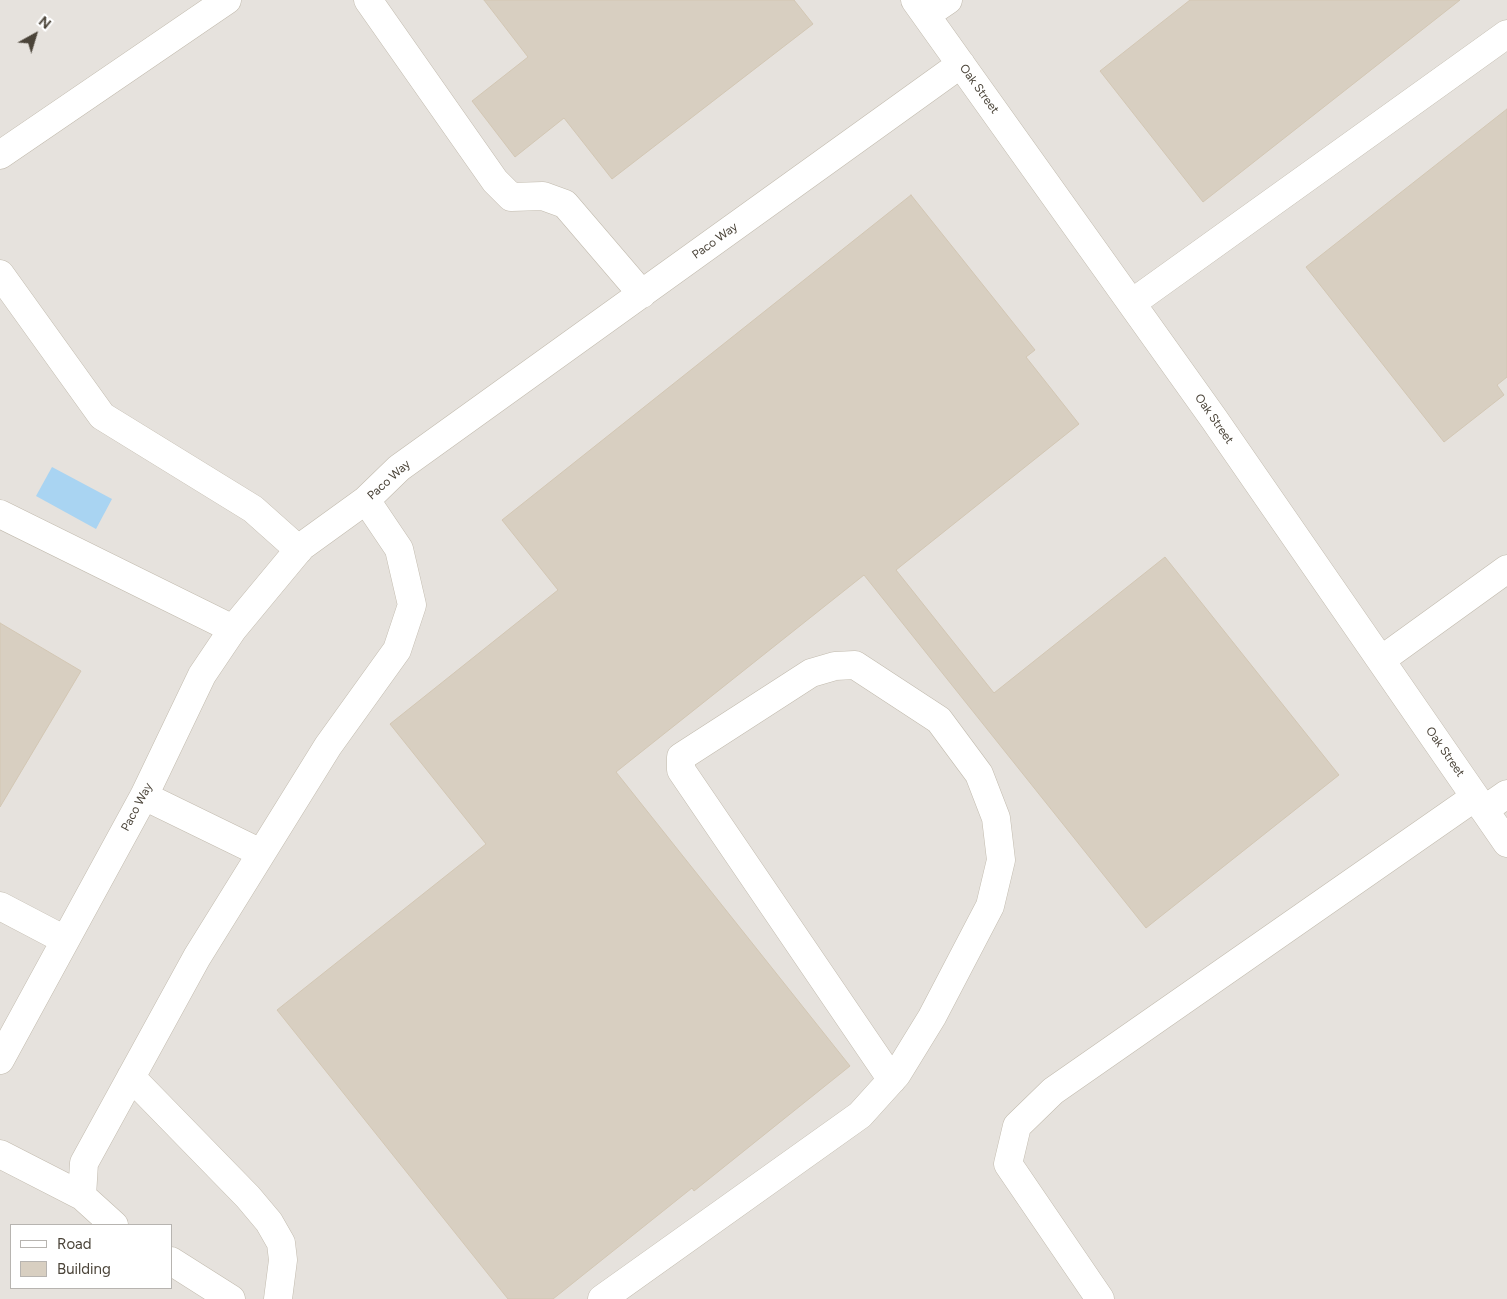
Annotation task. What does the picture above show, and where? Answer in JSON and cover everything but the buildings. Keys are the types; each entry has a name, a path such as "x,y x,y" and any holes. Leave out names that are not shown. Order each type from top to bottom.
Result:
{"street":[{"path":"0,155 227,0"},
{"path":"368,0 495,181 511,197 543,196 566,204 642,294"},
{"name":"Oak Street","path":"930,5 961,64 1214,419 1507,843"},
{"path":"1132,303 1507,34"},
{"name":"Paco Way","path":"0,1060 144,796 202,675 233,629 299,550 366,500 399,468 961,64"},
{"path":"0,274 102,416 253,509 299,550"},
{"path":"82,1196 84,1163 197,957 328,746 397,650 412,605 399,549 366,500"},
{"path":"0,514 233,629"},
{"path":"1381,660 1507,569"},
{"path":"602,1299 860,1115 892,1080 932,1017 990,906 1000,860 996,818 979,774 939,720 855,666 836,666 811,673 681,757 681,770 892,1080"},
{"path":"1100,1299 1008,1164 1017,1126 1053,1090 1480,804 1507,794"},
{"path":"144,796 261,853"},
{"path":"0,906 65,940"},
{"path":"131,1077 248,1197 269,1222 281,1243 283,1260 278,1299"},
{"path":"0,1154 82,1196 113,1224"},
{"path":"172,1262 231,1299"}],"shaded area":[{"path":"0,0 1507,0 1507,1299 0,1299"}],"water":[{"path":"52,467 112,499 96,529 36,496"}]}
